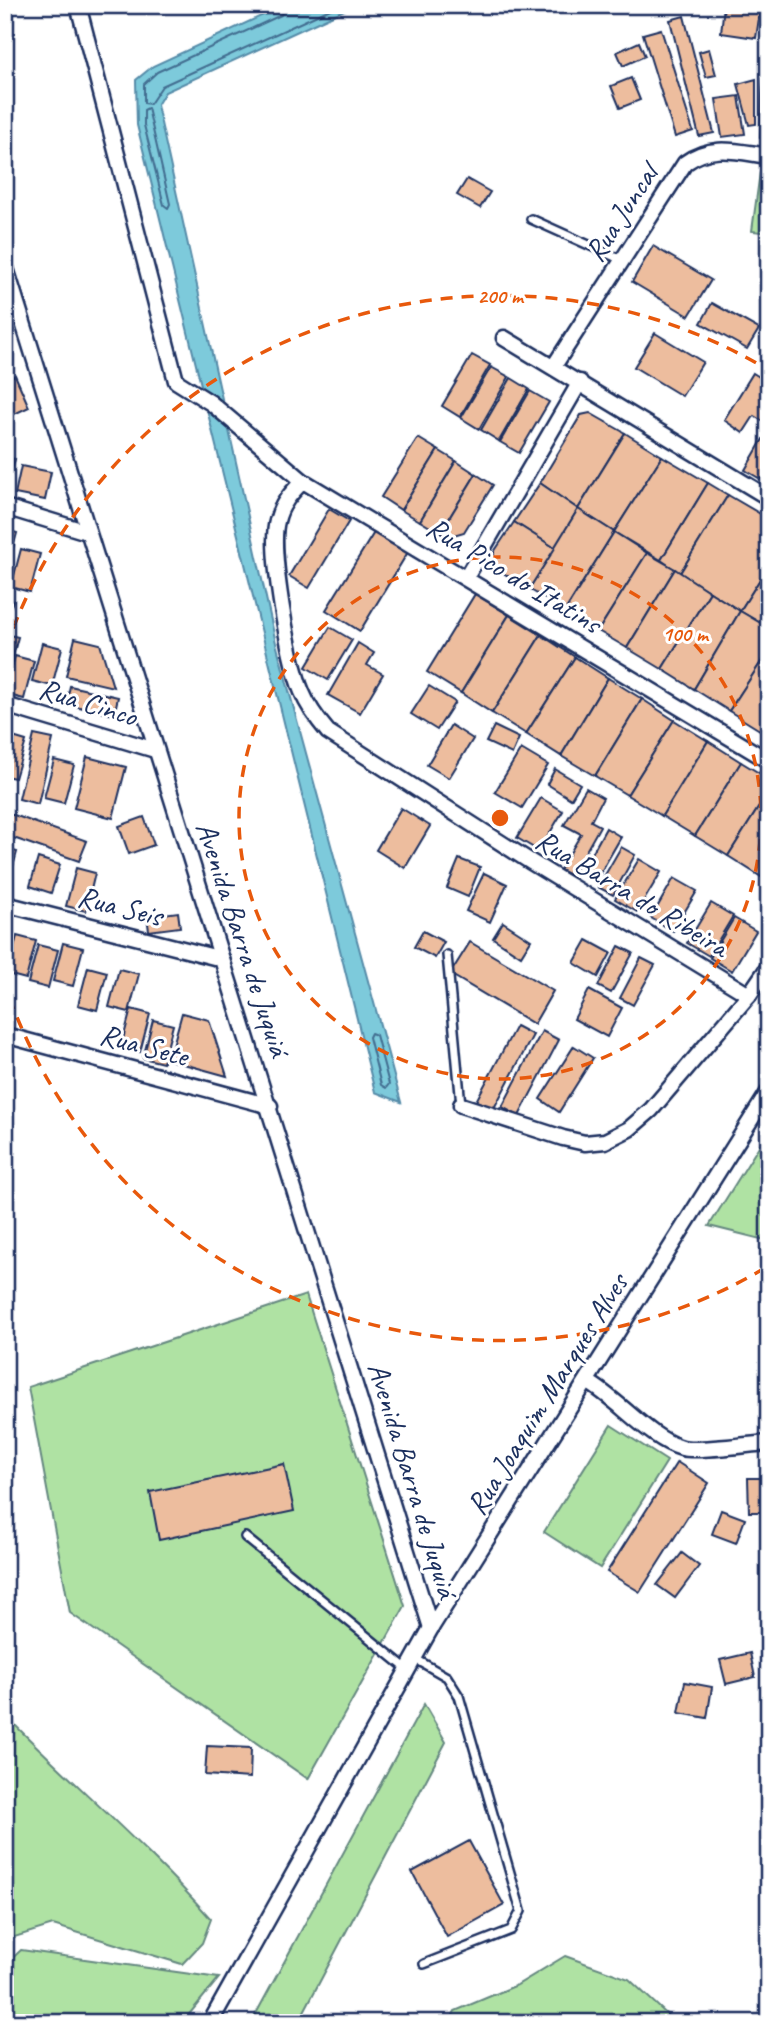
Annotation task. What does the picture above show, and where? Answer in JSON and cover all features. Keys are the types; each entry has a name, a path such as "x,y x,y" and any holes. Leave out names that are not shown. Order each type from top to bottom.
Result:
{"street":[{"name":"Rua Pico do Itatins","path":"78,5 176,381 211,403 303,481 467,576 769,761"},
{"name":"Rua Juncal","path":"554,366 685,163 697,154 716,149 769,156"},
{"name":"Avenida Barra de Juquiá","path":"5,265 431,1628"},
{"path":"5,315 22,320"},
{"path":"504,338 769,498"},
{"path":"467,576 580,382"},
{"name":"Rua Barra do Ribeira","path":"303,481 286,499 277,518 274,554 300,689 312,713 328,732 496,840 749,995"},
{"path":"5,507 87,532"},
{"name":"Rua Cinco","path":"5,705 155,750"},
{"name":"Rua Seis","path":"5,904 222,959"},
{"path":"461,1105 563,1138 585,1143 606,1141 629,1129 651,1110 749,995 769,966"},
{"name":"Rua Sete","path":"5,1035 270,1106"},
{"name":"Rua Joaquim Marques Alves","path":"210,2023 410,1663 769,1091"},
{"path":"588,1381 664,1439 682,1448 769,1443"}],"lane":[{"path":"531,219 622,260"},
{"path":"447,955 461,1105"},
{"path":"245,1537 410,1663 447,1677 458,1696 521,1911 511,1930 424,1964"}],"green space":[{"path":"760,172 769,173 769,233 752,231"},
{"path":"769,1130 769,1241 709,1226"},
{"path":"306,1295 405,1606 308,1779 70,1613 28,1387"},
{"path":"611,1425 667,1461 600,1568 544,1532"},
{"path":"424,1704 446,1742 298,2023 251,2023"},
{"path":"5,1708 15,1725 139,1844 211,1919 202,1943 182,1964 53,1925 5,1940"},
{"path":"21,1950 219,1978 182,2023 5,2023 5,1965"},
{"path":"565,1956 629,1979 676,2023 449,2023 455,2011 517,1985"}],"water":[{"path":"285,5 355,5 165,92 157,105 276,643 401,1102 375,1092 137,125 136,80 153,66"}],"building":[{"path":"724,5 761,5 756,38 721,33"},
{"path":"684,16 714,133 699,136 670,20"},
{"path":"769,21 769,140 760,138 765,31"},
{"path":"661,29 693,131 675,137 643,34"},
{"path":"639,42 645,56 623,66 617,52"},
{"path":"709,49 716,75 706,77 699,52"},
{"path":"631,78 640,100 620,108 611,86"},
{"path":"756,79 756,124 749,125 738,84"},
{"path":"739,96 745,134 722,137 716,99"},
{"path":"467,179 490,192 480,208 457,195"},
{"path":"653,246 711,280 689,316 632,282"},
{"path":"712,303 759,329 747,349 701,323"},
{"path":"655,333 703,362 682,396 634,367"},
{"path":"472,355 490,365 460,417 442,406"},
{"path":"491,367 509,377 479,429 461,418"},
{"path":"753,373 769,383 769,425 754,416 743,433 724,420"},
{"path":"15,375 29,407 6,418 5,380"},
{"path":"511,378 529,389 499,441 481,430"},
{"path":"530,391 549,402 519,453 500,442"},
{"path":"590,413 625,433 578,509 540,483 581,415"},
{"path":"625,433 662,456 614,532 578,509"},
{"path":"418,438 438,450 401,510 381,497"},
{"path":"763,439 769,442 769,484 745,470"},
{"path":"438,450 456,461 420,521 401,510"},
{"path":"662,456 708,483 661,560 614,532"},
{"path":"5,457 15,459 5,495"},
{"path":"456,461 476,474 440,533 420,521"},
{"path":"21,466 51,472 45,500 15,494"},
{"path":"476,474 493,485 464,532 447,537 440,533"},
{"path":"540,483 578,509 555,548 514,522"},
{"path":"708,483 728,495 680,573 661,560"},
{"path":"728,495 769,519 769,565 740,611 680,573"},
{"path":"329,509 349,521 309,588 289,576"},
{"path":"578,509 614,532 565,611 529,589"},
{"path":"514,522 555,548 529,589 500,571 494,563 494,552"},
{"path":"5,530 17,533 7,571 5,571"},
{"path":"375,531 408,552 360,631 326,610"},
{"path":"614,532 647,553 598,631 565,611"},
{"path":"21,549 40,554 30,592 11,587"},
{"path":"647,553 675,569 627,648 598,631"},
{"path":"769,565 769,628 740,611"},
{"path":"675,569 710,592 662,669 627,648"},
{"path":"710,592 740,611 694,689 662,669"},
{"path":"475,594 509,615 461,693 427,672"},
{"path":"5,598 13,601 5,620"},
{"path":"740,611 769,628 769,650 729,711 694,689"},
{"path":"509,615 541,635 492,713 461,693"},
{"path":"330,627 352,640 328,680 306,667"},
{"path":"5,634 18,637 8,675 5,674"},
{"path":"541,635 575,657 526,734 492,713"},
{"path":"75,638 100,644 113,687 66,676"},
{"path":"42,643 62,648 52,686 32,681"},
{"path":"358,643 374,653 367,665 383,674 360,713 328,695"},
{"path":"769,650 769,723 763,732 729,711"},
{"path":"15,656 34,661 24,699 5,694"},
{"path":"575,657 608,678 561,756 526,734"},
{"path":"608,678 642,699 595,776 561,756"},
{"path":"70,686 118,697 114,715 66,704"},
{"path":"429,686 455,702 437,730 411,714"},
{"path":"642,699 674,720 627,795 595,776"},
{"path":"674,720 708,741 662,816 627,795"},
{"path":"451,725 473,739 449,778 427,765"},
{"path":"494,726 519,738 512,754 486,742"},
{"path":"6,735 26,741 15,778 5,776"},
{"path":"34,735 53,739 38,804 19,799"},
{"path":"708,741 741,762 695,836 662,816"},
{"path":"521,749 548,765 522,808 495,792"},
{"path":"87,757 126,767 113,818 74,808"},
{"path":"54,760 74,765 64,803 44,798"},
{"path":"741,762 769,779 769,791 728,856 695,836"},
{"path":"555,769 580,784 571,799 547,784"},
{"path":"586,788 603,798 591,821 600,826 572,876 560,870 581,834 564,825"},
{"path":"769,791 769,868 763,878 728,856"},
{"path":"541,798 563,811 539,851 517,838"},
{"path":"401,808 430,826 405,868 376,850"},
{"path":"11,814 87,841 79,861 5,835"},
{"path":"144,817 154,845 129,854 119,826"},
{"path":"606,828 621,837 598,877 584,868"},
{"path":"621,847 635,855 613,895 598,887"},
{"path":"5,849 17,852 7,889 5,889"},
{"path":"38,858 60,865 51,893 30,886"},
{"path":"459,859 480,867 468,897 447,888"},
{"path":"639,859 661,872 637,912 615,899"},
{"path":"76,868 95,873 86,911 66,906"},
{"path":"484,873 507,884 490,922 466,911"},
{"path":"674,878 697,891 673,931 651,918"},
{"path":"711,903 733,916 709,956 687,943"},
{"path":"178,912 180,927 149,931 147,916"},
{"path":"734,918 756,931 732,971 710,958"},
{"path":"503,922 531,940 521,956 493,938"},
{"path":"423,931 444,942 435,958 414,947"},
{"path":"17,936 36,941 26,979 7,974"},
{"path":"587,940 611,953 598,977 574,963"},
{"path":"470,942 553,991 534,1024 450,974"},
{"path":"63,943 83,948 73,986 53,981"},
{"path":"38,945 58,950 48,988 28,983"},
{"path":"619,946 633,953 611,993 598,986"},
{"path":"641,958 655,965 633,1005 620,998"},
{"path":"88,967 107,972 97,1010 78,1005"},
{"path":"119,969 139,974 129,1012 109,1007"},
{"path":"589,990 622,1008 607,1037 574,1019"},
{"path":"131,1009 150,1014 140,1052 121,1047"},
{"path":"182,1013 209,1020 227,1076 169,1060"},
{"path":"153,1020 173,1025 163,1063 143,1058"},
{"path":"516,1026 533,1035 493,1110 476,1101"},
{"path":"542,1031 559,1040 519,1116 502,1107"},
{"path":"574,1046 593,1058 559,1112 540,1099"},
{"path":"677,1462 709,1483 640,1592 607,1572"},
{"path":"284,1464 294,1511 159,1540 150,1492"},
{"path":"748,1478 766,1478 767,1512 749,1512"},
{"path":"721,1510 745,1519 736,1543 712,1534"},
{"path":"682,1553 699,1566 675,1598 657,1585"},
{"path":"750,1653 755,1677 726,1684 720,1660"},
{"path":"685,1682 712,1687 707,1718 679,1713"},
{"path":"207,1746 251,1748 250,1778 205,1775"},
{"path":"469,1841 504,1905 447,1937 412,1872"}]}
